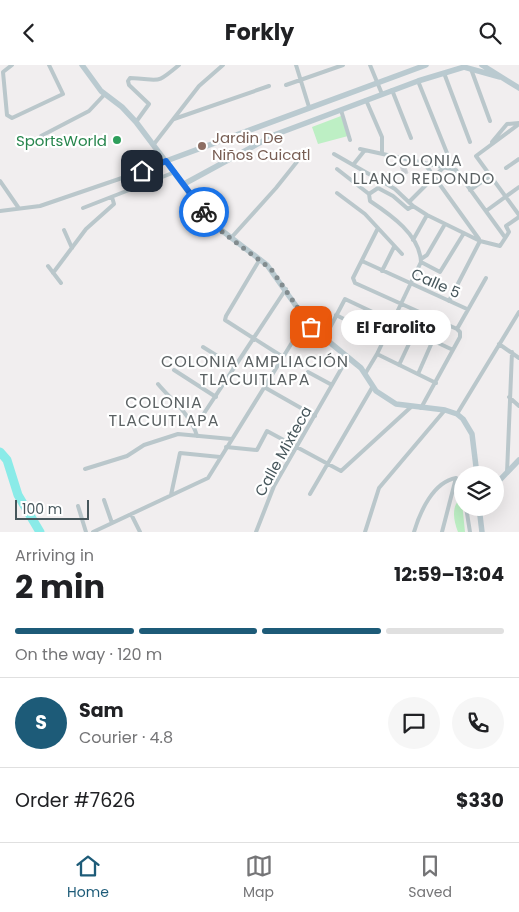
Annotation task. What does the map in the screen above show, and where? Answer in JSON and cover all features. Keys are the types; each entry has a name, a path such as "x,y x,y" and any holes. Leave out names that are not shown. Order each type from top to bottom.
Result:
{"street":[{"path":"12,65 3,72 7,115 12,118 63,94 49,65"},
{"path":"83,65 105,94 122,107 154,144 212,223 271,269 306,320 324,339 348,357 365,374 373,386 391,402 411,407 445,410 457,414 467,424 472,434 476,466"},
{"path":"136,122 149,104 129,85 128,81 130,78 151,82 161,80 179,65"},
{"path":"154,144 199,86 223,65"},
{"path":"296,65 309,107"},
{"path":"286,85 342,65"},
{"path":"370,65 382,94"},
{"path":"0,211 18,207 40,206 160,165 166,161 309,107 426,65"},
{"path":"482,65 519,88"},
{"path":"184,184 274,135 418,81 470,67 500,77"},
{"path":"470,67 490,121"},
{"path":"444,73 470,142"},
{"path":"418,81 447,153"},
{"path":"172,119 269,86"},
{"path":"392,90 411,139"},
{"path":"41,136 89,111 105,94"},
{"path":"366,100 382,137 382,153"},
{"path":"342,110 350,140"},
{"path":"269,123 274,135"},
{"path":"487,148 507,124 519,124"},
{"path":"334,154 395,189 413,206 427,215 480,241 500,246 504,236 509,232 506,226 519,216 476,156 519,124"},
{"path":"360,149 456,170 504,236"},
{"path":"353,165 365,150"},
{"path":"231,238 300,158"},
{"path":"506,168 519,159"},
{"path":"424,163 480,241"},
{"path":"409,202 444,167"},
{"path":"337,169 370,195"},
{"path":"83,209 175,172"},
{"path":"470,190 490,176"},
{"path":"0,181 18,207"},
{"path":"486,211 519,187"},
{"path":"413,206 408,209 393,196 378,188 370,195 370,201 388,213 413,240 420,252 421,261"},
{"path":"336,193 364,214 402,254"},
{"path":"53,273 86,229 114,204 112,197"},
{"path":"413,240 427,215"},
{"path":"365,374 377,354 421,261 445,224"},
{"path":"378,229 354,280 400,305 456,329 460,333 436,383 421,408"},
{"path":"64,230 72,247"},
{"path":"421,261 440,272 464,233"},
{"path":"448,301 480,241"},
{"path":"382,271 394,247"},
{"path":"260,259 226,316 227,321 283,357"},
{"name":"Calle 5","path":"362,261 467,309 486,278"},
{"path":"48,265 61,283"},
{"path":"195,427 286,289"},
{"path":"324,339 344,300 453,350"},
{"path":"456,329 467,309"},
{"path":"457,414 519,312"},
{"path":"336,315 384,339"},
{"path":"92,532 208,478 225,447 306,320"},
{"path":"399,365 415,331"},
{"path":"418,374 433,340"},
{"path":"499,344 519,358"},
{"path":"203,347 235,367"},
{"path":"506,473 512,352"},
{"path":"377,354 436,383"},
{"name":"Calle Mixteca","path":"256,532 271,492 348,357"},
{"path":"174,370 216,397"},
{"path":"308,372 332,385"},
{"path":"158,384 185,413 195,427 197,435"},
{"path":"310,494 373,386"},
{"path":"264,387 316,416"},
{"path":"509,397 519,407"},
{"path":"225,447 258,450 267,431 337,471 344,469 411,407"},
{"path":"365,532 379,488 445,410"},
{"path":"85,469 127,457 144,445 178,434 231,439"},
{"path":"171,495 180,453 220,457"},
{"path":"506,473 519,460"},
{"path":"414,532 424,506 443,483 454,479"},
{"path":"442,532 454,486"},
{"path":"104,500 112,523"},
{"path":"78,506 86,532"},
{"path":"131,514 140,532"},
{"path":"467,516 470,532"},
{"path":"480,516 482,532"},
{"path":"105,526 108,532"}],"green space":[{"path":"341,116 348,136 318,144 312,127"},
{"path":"454,516 463,516 465,532 458,532"}],"building":[{"path":"405,164 408,173 403,175 400,166"}],"waterway":[{"path":"0,452 7,460 18,495 40,532"}],"way so far":[{"path":"204,212 217,228 271,269 311,327"}],"place":[{"name":"SportsWorld","path":"117,140"},
{"name":"Jardin De Niños Cuicatl","path":"202,146"},
{"name":"El Farolito","path":"311,327"}],"district":[{"name":"COLONIA LLANO REDONDO","path":"424,169"},
{"name":"COLONIA AMPLIACIÓN TLACUITLAPA","path":"255,370"},
{"name":"COLONIA TLACUITLAPA","path":"164,411"}],"route":[{"path":"142,171 166,161 204,212"}]}
